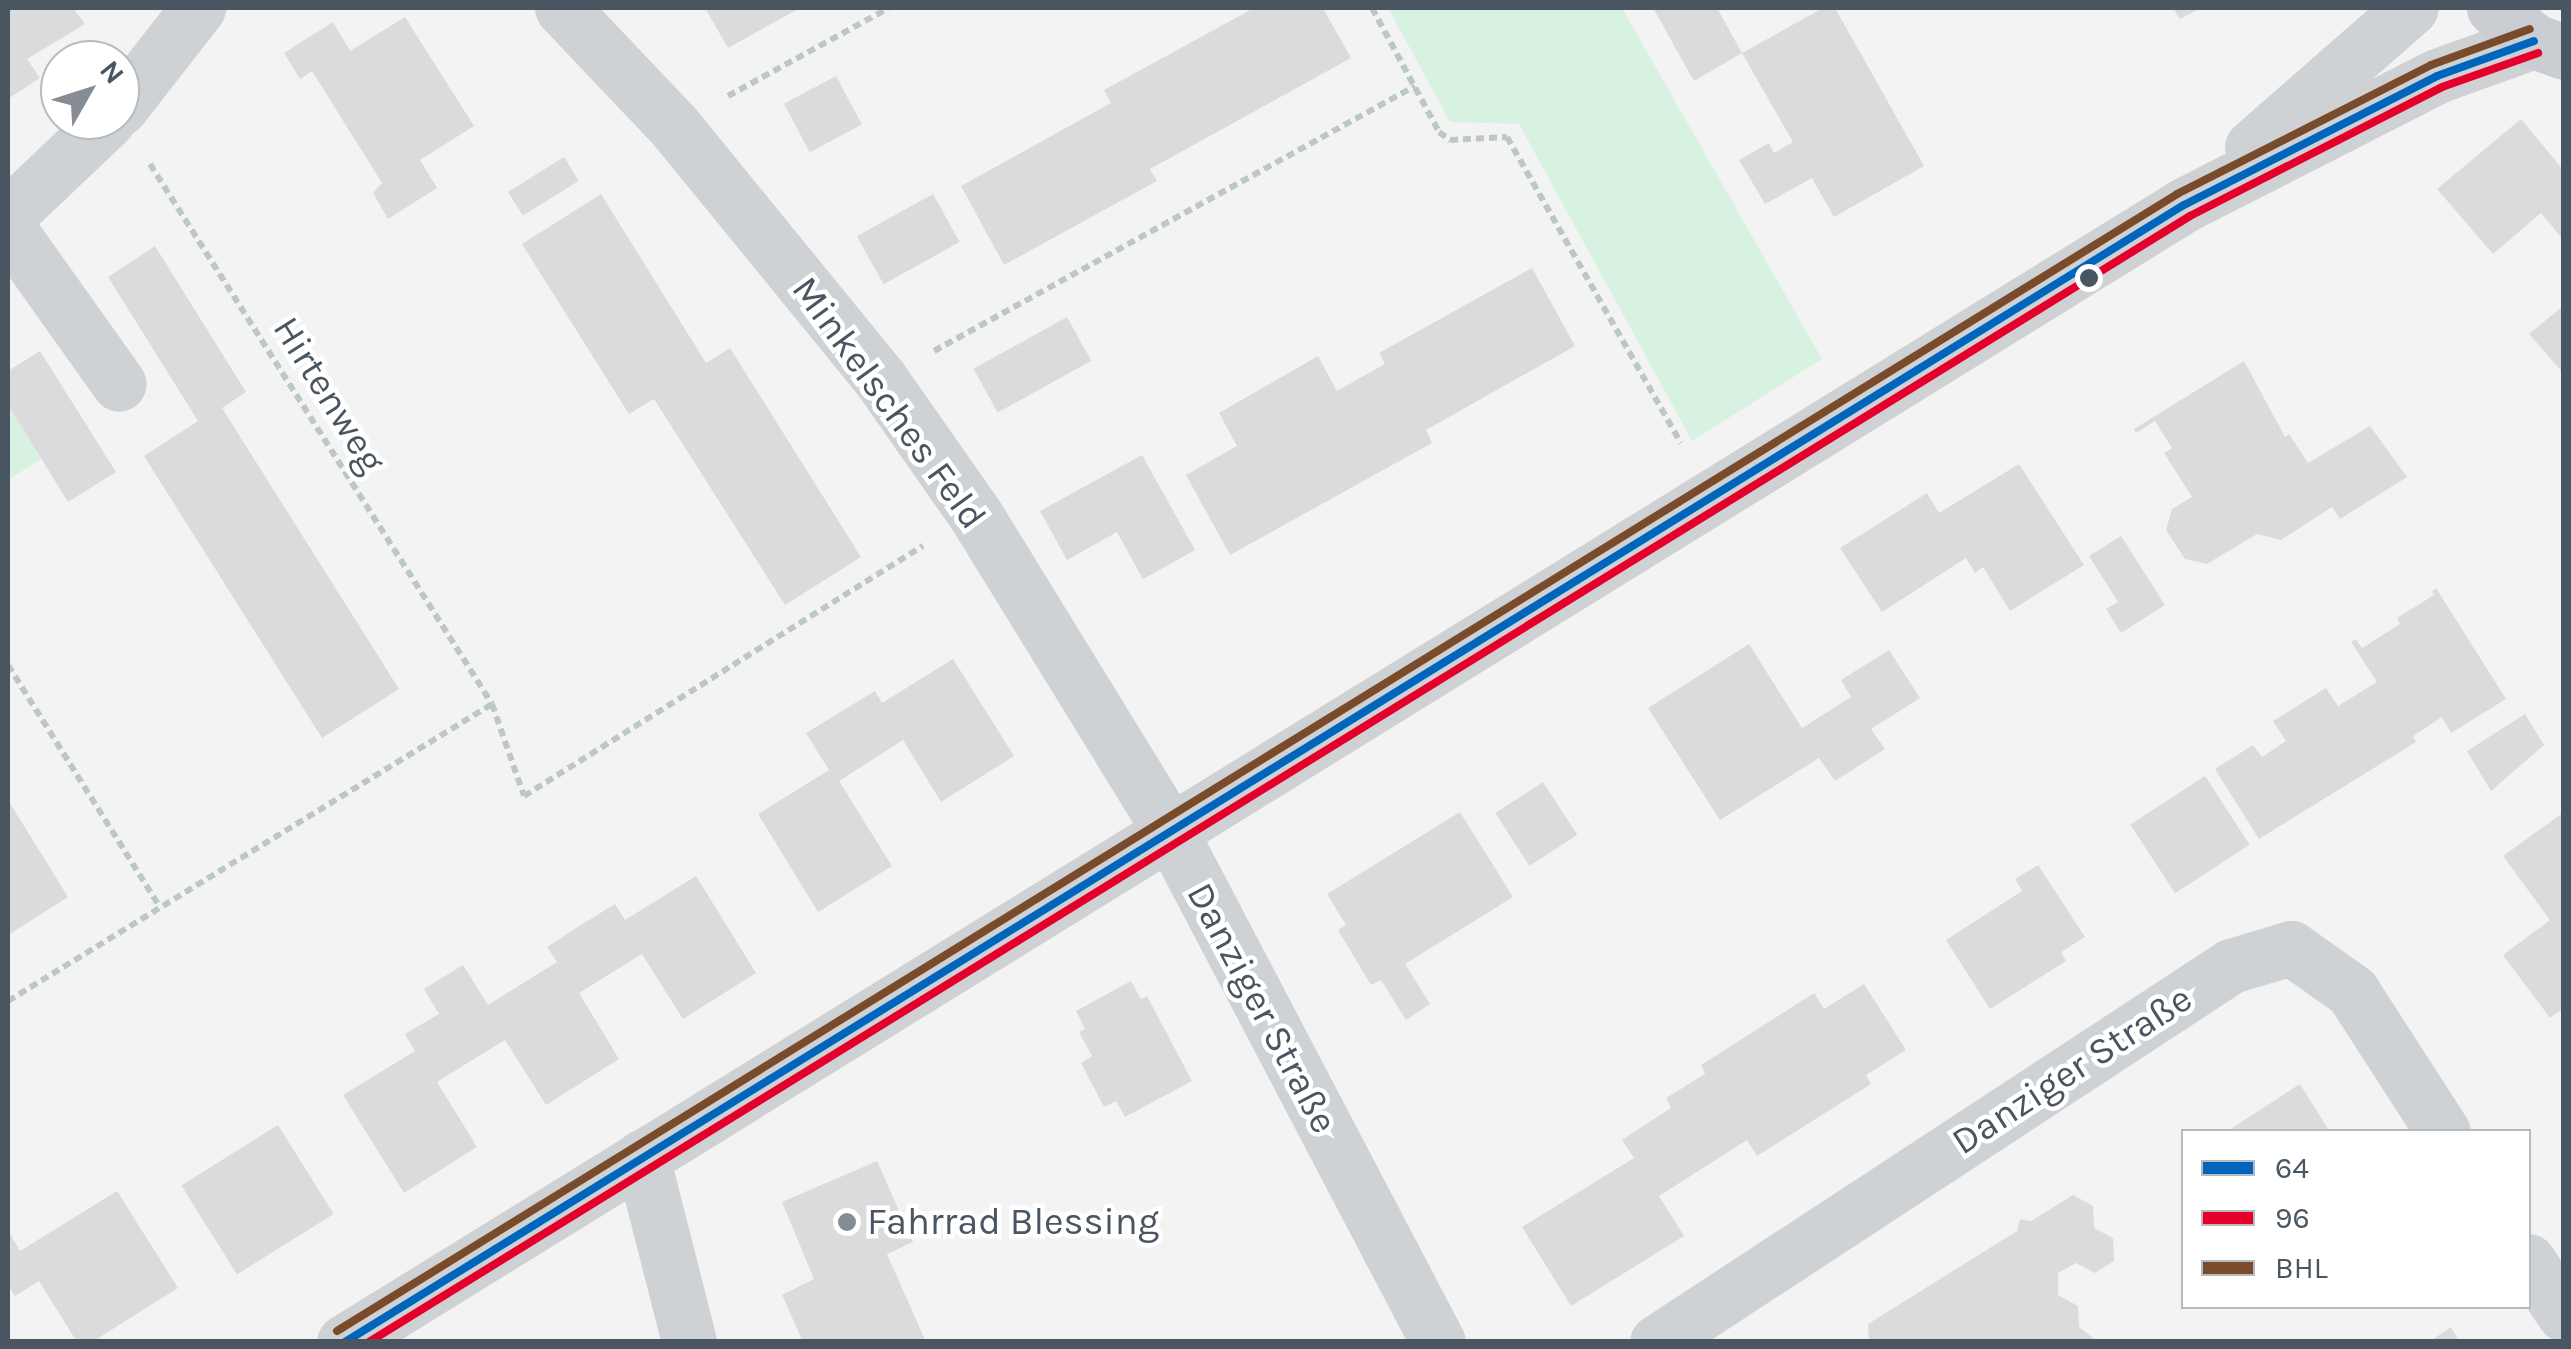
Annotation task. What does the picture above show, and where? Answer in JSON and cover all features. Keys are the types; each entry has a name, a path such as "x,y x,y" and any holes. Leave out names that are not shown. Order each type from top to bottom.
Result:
{"street":[{"path":"140,99 198,8"},
{"name":"Minkelsches Feld","path":"562,8 674,126 881,380 974,514 1170,834"},
{"path":"2184,205 2411,8"},
{"path":"344,1342 2184,205 2437,76 2531,34"},
{"path":"8,216 105,140"},
{"path":"8,228 118,384"},
{"name":"Danziger Straße","path":"1170,834 1438,1342"},
{"name":"Danziger Straße","path":"1657,1342 2231,966 2291,948 2352,991 2441,1129"},
{"path":"642,1157 689,1342"},
{"path":"2531,1265 2564,1314"}],"path":[{"path":"674,126 890,8"},
{"path":"1372,8 1439,132 1450,140 1506,137 1714,497"},
{"path":"881,380 1415,86"},
{"name":"Hirtenweg","path":"132,140 492,704 524,796 974,514"},
{"path":"8,665 160,908"},
{"path":"8,1001 492,704"}],"green space":[{"path":"1388,8 1622,8 1822,359 1692,441 1519,124 1450,122"},
{"path":"8,405 41,459 8,480"}],"building":[{"path":"8,8 73,8 85,24 58,40 40,40 40,51 27,59 40,78 8,99"},
{"path":"705,8 800,8 728,48"},
{"path":"1254,8 1323,8 1351,58 1150,169 1157,181 1004,265 961,186 1111,103 1104,90"},
{"path":"1653,8 1717,8 1742,53 1694,81"},
{"path":"1823,8 1835,8 1924,166 1834,217 1812,178 1765,204 1739,160 1769,143 1774,153 1793,142 1742,53"},
{"path":"2173,8 2201,8 2180,19"},
{"path":"405,17 474,126 420,160 437,188 388,219 373,193 382,183 312,71 300,79 284,53 333,22 350,51"},
{"path":"836,76 862,125 810,152 784,104"},
{"path":"2521,119 2564,171 2564,241 2541,213 2493,254 2437,189"},
{"path":"564,157 579,181 523,216 508,192"},
{"path":"601,194 706,363 730,348 861,557 785,605 654,399 629,414 522,244"},
{"path":"933,194 960,242 884,284 857,236"},
{"path":"155,246 246,392 222,408 399,689 322,738 144,456 198,421 108,277"},
{"path":"1532,268 1575,346 1426,430 1432,443 1230,555 1186,475 1237,446 1219,413 1318,356 1337,391 1385,364 1379,353"},
{"path":"2564,305 2564,374 2529,334"},
{"path":"1067,317 1091,361 998,413 973,369"},
{"path":"40,351 116,472 68,502 8,405 8,371"},
{"path":"2244,361 2285,437 2289,434 2308,463 2370,426 2407,477 2340,519 2332,507 2281,540 2257,534 2207,564 2185,559 2166,530 2172,509 2192,497 2164,453 2172,448 2155,421 2136,433 2134,429"},
{"path":"1142,455 1195,550 1143,579 1117,532 1067,560 1040,511"},
{"path":"2019,464 2084,565 2010,611 1983,567 1975,573 1966,558 1882,612 1840,548 1927,493 1939,513"},
{"path":"2121,536 2165,605 2121,633 2106,609 2118,602 2089,556"},
{"path":"2436,588 2506,699 2451,733 2442,717 2413,736 2416,742 2259,839 2215,769 2253,745 2262,757 2286,741 2273,721 2326,688 2338,706 2377,682 2351,642 2356,639 2362,648 2400,624 2397,618 2434,595 2432,591"},
{"path":"1749,644 1802,728 1851,697 1841,680 1889,650 1920,698 1871,729 1885,749 1835,781 1819,758 1720,820 1648,708"},
{"path":"953,659 1014,756 941,802 903,740 839,781 892,866 818,912 758,814 829,770 806,733 875,691 882,703"},
{"path":"2525,714 2544,745 2491,791 2467,751"},
{"path":"2205,776 2250,845 2175,893 2130,824"},
{"path":"1543,782 1577,835 1530,866 1495,813"},
{"path":"8,800 68,897 8,935"},
{"path":"1460,812 1513,897 1405,964 1430,1004 1406,1020 1381,980 1371,985 1338,930 1346,925 1327,894"},
{"path":"2564,812 2564,1008 2550,1018 2503,955 2550,920 2503,856"},
{"path":"2038,865 2085,937 2061,952 2066,961 1990,1009 1946,940 2022,891 2015,879"},
{"path":"696,876 756,973 683,1019 642,954 579,993 619,1059 546,1105 505,1040 469,1062 437,1082 477,1147 404,1193 343,1095 415,1051 405,1034 439,1014 424,989 463,965 488,1005 557,962 547,947 581,925 615,904 625,920"},
{"path":"1131,981 1141,999 1147,996 1192,1081 1125,1117 1116,1101 1104,1107 1081,1063 1092,1056 1079,1032 1085,1029 1076,1011"},
{"path":"1864,984 1906,1050 1866,1075 1871,1084 1757,1156 1747,1140 1659,1196 1684,1236 1571,1306 1522,1227 1634,1158 1622,1140 1671,1108 1666,1098 1705,1074 1701,1065 1814,993 1824,1009"},
{"path":"2300,1084 2328,1129 2231,1129"},
{"path":"278,1125 334,1214 237,1274 181,1185"},
{"path":"877,1161 913,1242 887,1254 926,1342 803,1342 782,1295 814,1279 782,1202"},
{"path":"117,1191 178,1288 92,1342 77,1342 39,1281 15,1296 8,1285 8,1230 20,1251"},
{"path":"2073,1195 2093,1206 2094,1228 2113,1238 2114,1261 2095,1273 2076,1263 2058,1273 2058,1295 2078,1306 2079,1327 2098,1342 1869,1342 1868,1324 2017,1231 2020,1219 2031,1221"},
{"path":"2451,1327 2460,1342 2429,1342"}],"transit line":[{"name":"BHL","path":"337,1331 2177,194 2431,65 2530,29"},
{"name":"64","path":"345,1342 2184,205 2437,76 2534,41"},
{"name":"96","path":"369,1342 2190,216 2442,87 2538,53"}],"place":[{"name":"Fahrrad Blessing","path":"847,1222"}]}
